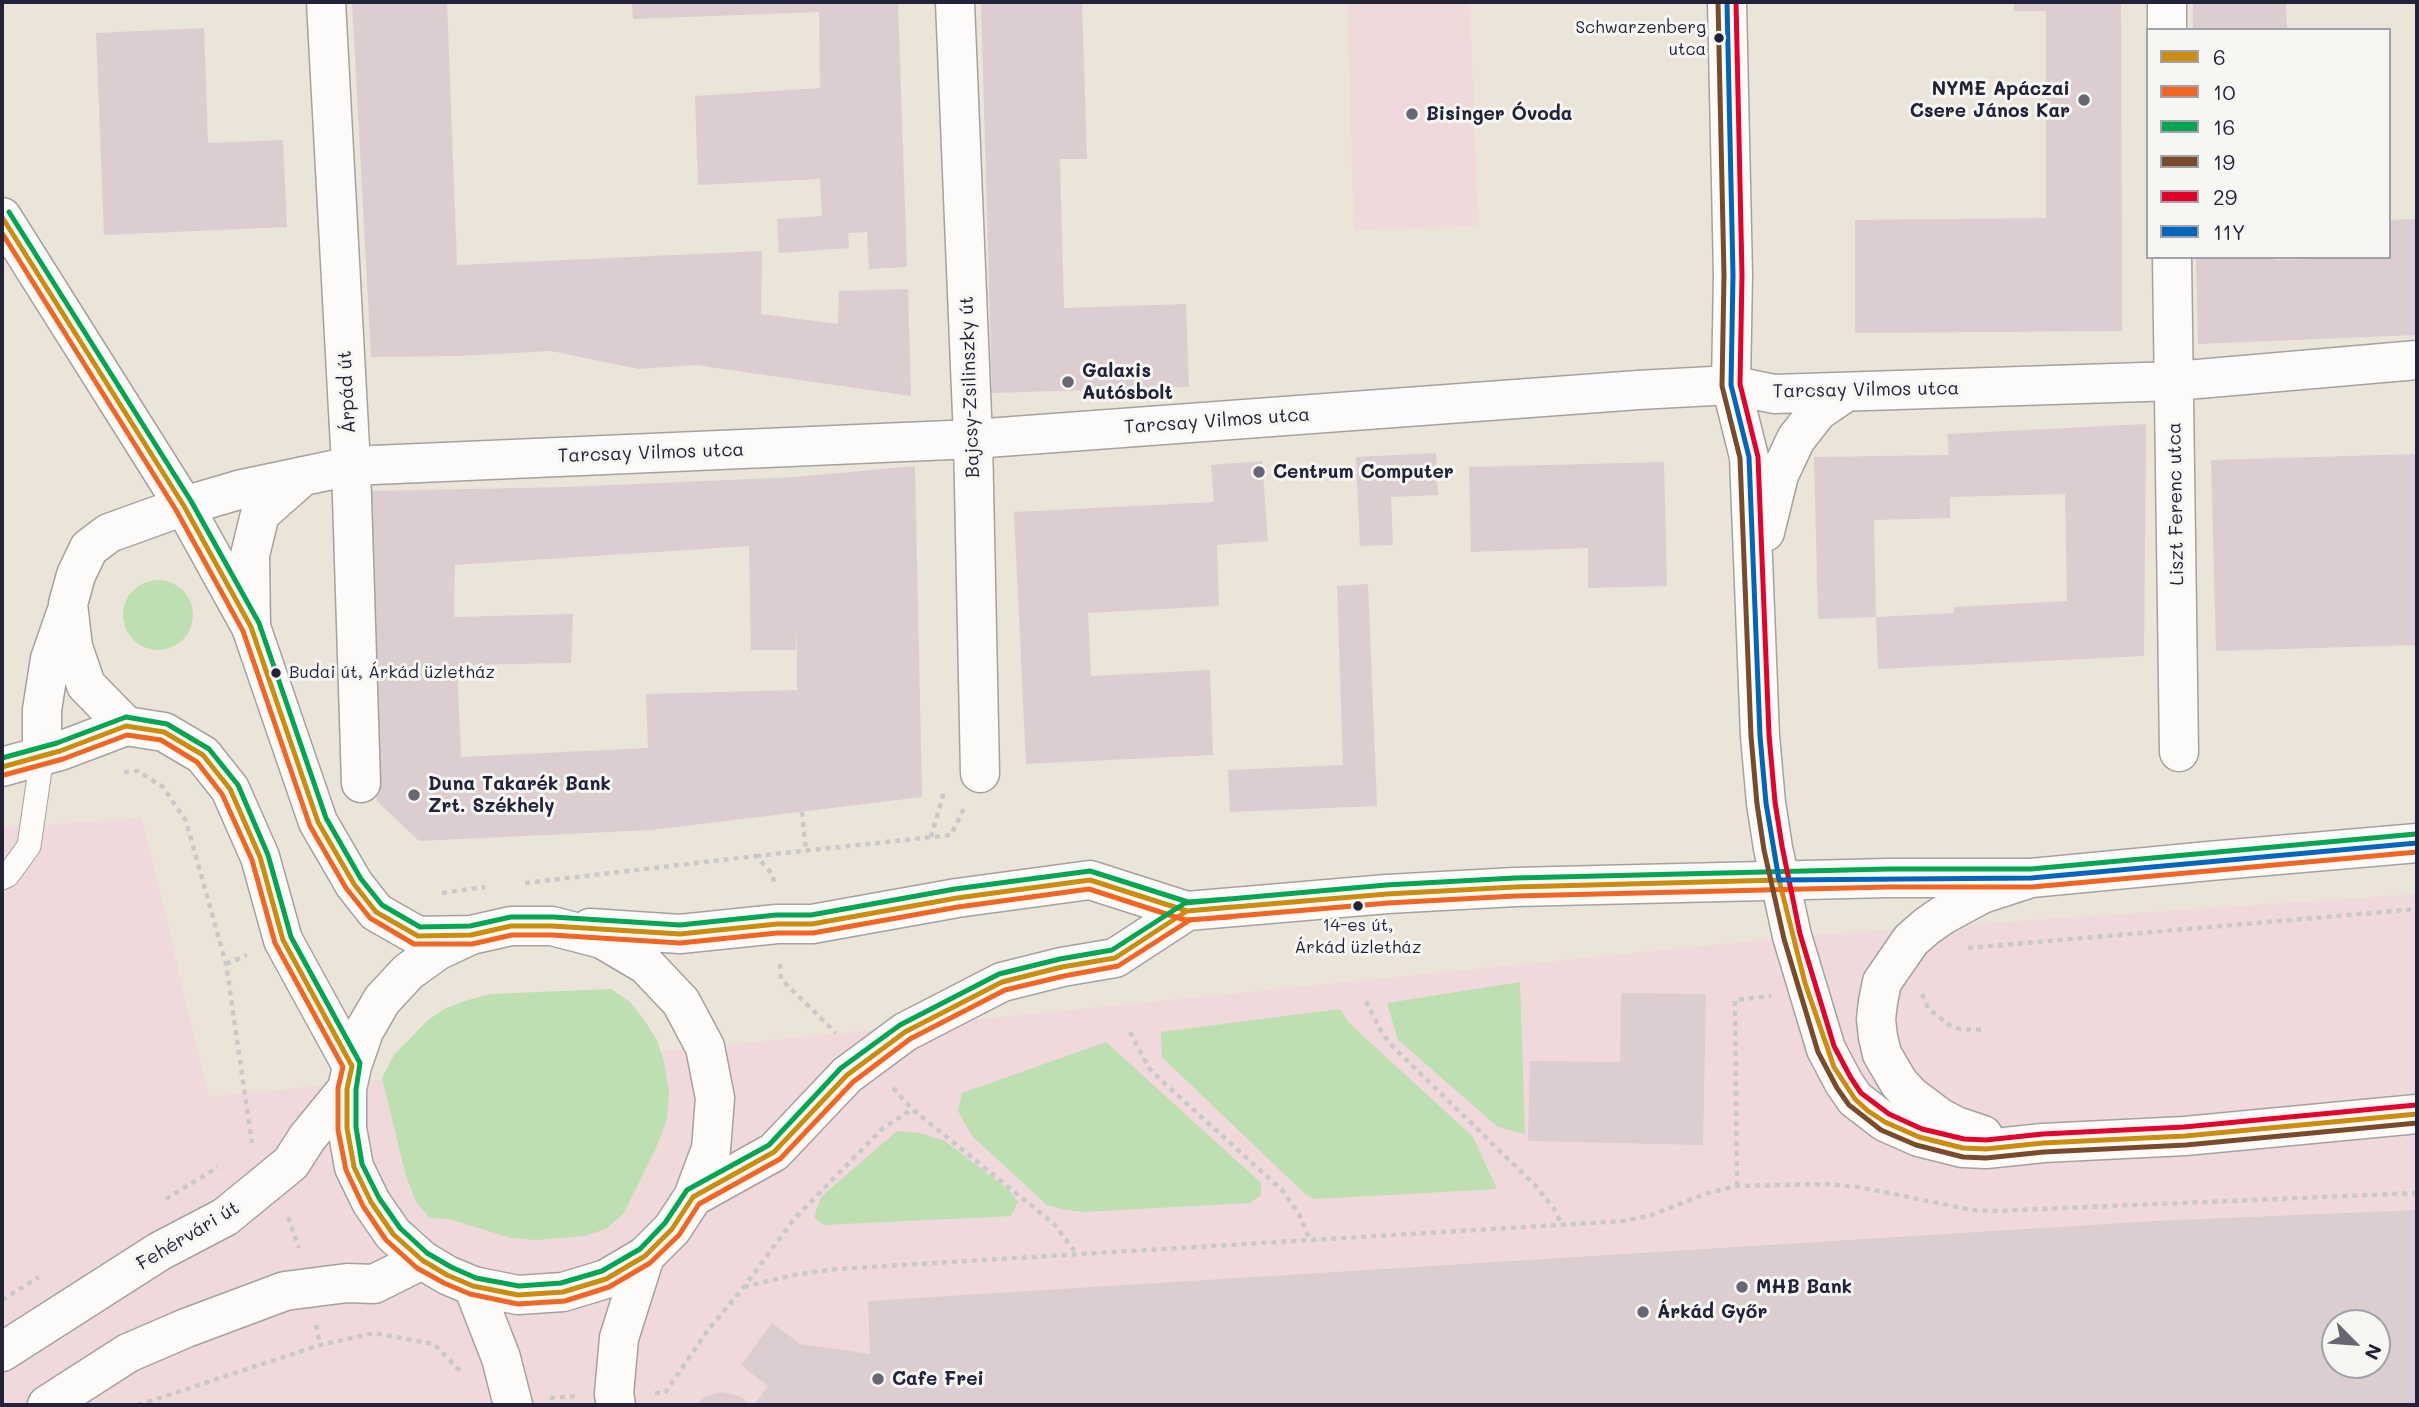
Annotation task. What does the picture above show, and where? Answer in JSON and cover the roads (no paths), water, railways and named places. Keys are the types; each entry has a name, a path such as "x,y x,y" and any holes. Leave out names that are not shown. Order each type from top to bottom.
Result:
{"street":[{"name":"Árpád út","path":"326,2 351,466 361,783"},
{"name":"Bajcsy-Zsilinszky út","path":"955,2 973,439 980,773"},
{"path":"1727,2 1733,275 1731,385 1749,457 1760,736 1765,790 1779,880 1792,936 1819,1028 1835,1067 1855,1099 1885,1122 1919,1138 1940,1144 1986,1149 2043,1143 2185,1136 2417,1114"},
{"path":"2167,2 2167,28"},
{"path":"2,217 184,506 251,627 318,822 354,884 376,912 418,936 471,935 511,926 680,934 777,923 812,924 957,898 1090,880 1187,911 1438,891 1630,883 2031,878 2209,860 2417,844"},
{"name":"Liszt Ferenc utca","path":"2172,259 2179,752"},
{"name":"Tarcsay Vilmos utca","path":"42,756 42,710 50,659 76,575 89,548 109,533 184,506 242,489 351,466 973,439 1731,385 1774,394 2175,381 2417,359"},
{"path":"1755,614 1761,553 1779,475 1796,439 1806,425 1829,402 1846,392"},
{"path":"251,627 250,555 260,514 304,475"},
{"name":"Tarcsay Vilmos utca","path":"68,604 73,647 86,685 126,726"},
{"path":"2,767 42,756 126,726 164,732 203,755 230,789 260,857 283,940 349,1078"},
{"path":"2031,878 1982,894 1943,915 1911,940 1882,982 1876,1019 1882,1054 1899,1083 1925,1107 1956,1126 1987,1137 2002,1141 2043,1143"},
{"path":"693,1197 774,1152 847,1075 905,1032 1002,982 1062,967 1115,958 1187,911"},
{"path":"471,935 437,951 408,972 382,1000 364,1031 349,1078 347,1128 355,1167 371,1202 393,1234 422,1260 473,1286 518,1295 563,1292 606,1279 645,1256 672,1229 693,1197 711,1149 715,1098 705,1048 699,1036 681,1002 646,965 601,939 552,926"},
{"name":"Fehérvári út","path":"2,1352 160,1251 225,1217 272,1181 291,1163 349,1078"},
{"path":"615,1400 619,1338 645,1256"},
{"path":"47,1405 128,1353 186,1328 285,1291 347,1283 374,1284 422,1260"},
{"path":"473,1286 501,1358 513,1405"}],"lane":[{"path":"2,878 8,875 29,846 42,756"}],"place":[{"name":"Schwarzenberg utca","path":"1719,38"},
{"name":"NYME Apáczai Csere János Kar","path":"2084,100"},
{"name":"Bisinger Óvoda","path":"1412,114"},
{"name":"Galaxis Autósbolt","path":"1068,382"},
{"name":"Centrum Computer","path":"1259,472"},
{"name":"Budai út, Árkád üzletház","path":"276,673"},
{"name":"Duna Takarék Bank Zrt. Székhely","path":"414,795"},
{"name":"14-es út, Árkád üzletház","path":"1358,906"},
{"name":"MHB Bank","path":"1742,1287"},
{"name":"Árkád Győr","path":"1643,1312"},
{"name":"Cafe Frei","path":"878,1379"}]}
